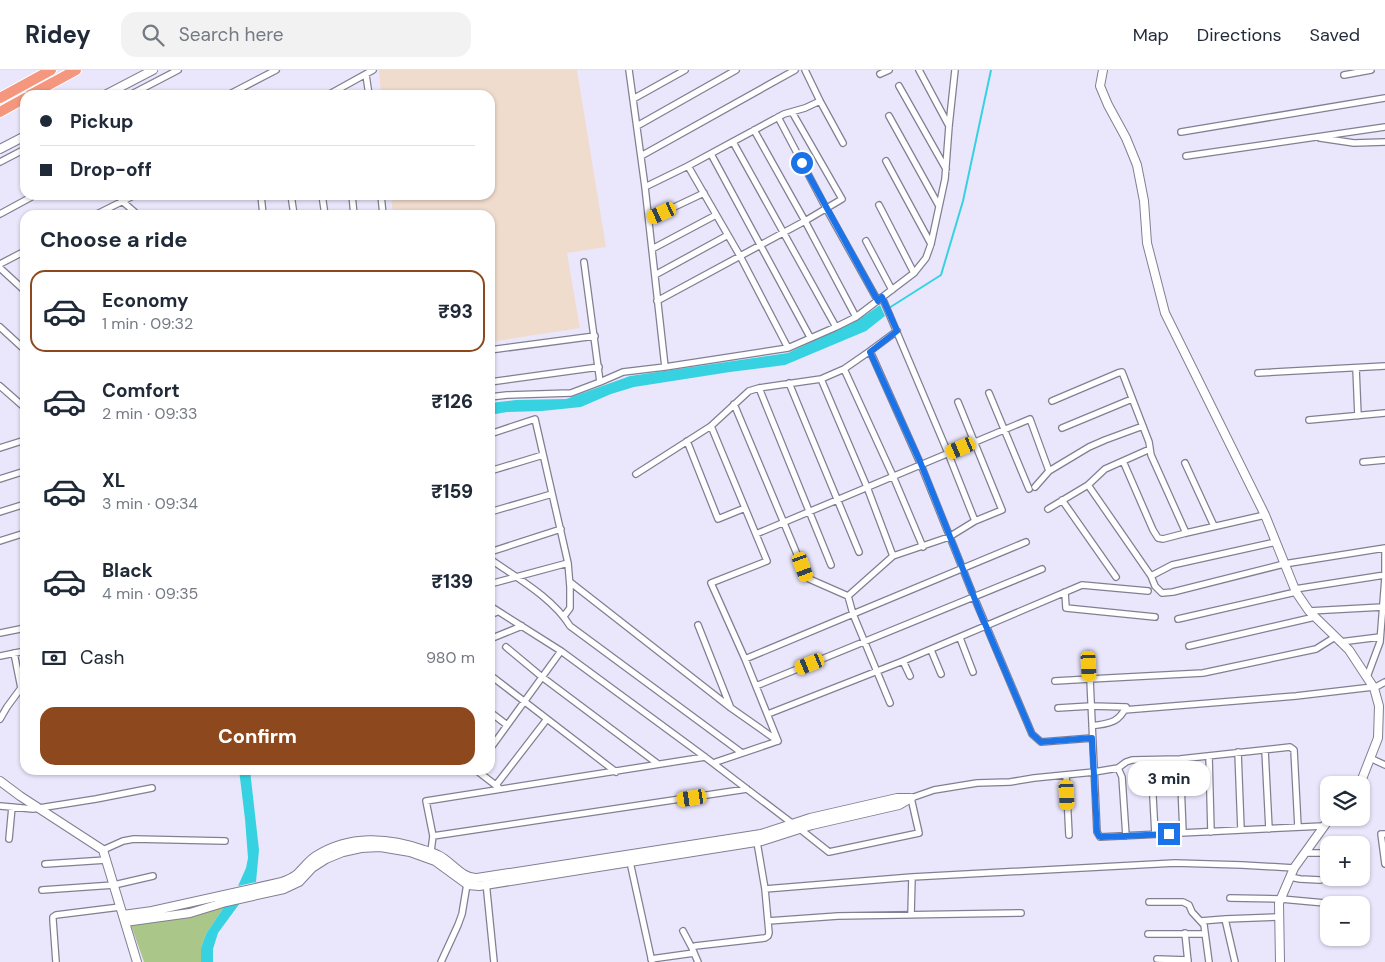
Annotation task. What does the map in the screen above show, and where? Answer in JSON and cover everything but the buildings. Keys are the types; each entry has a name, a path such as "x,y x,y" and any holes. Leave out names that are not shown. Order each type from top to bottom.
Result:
{"highway":[{"path":"0,98 51,70"},
{"path":"39,90 76,70"},
{"path":"0,112 20,101"}],"street":[{"path":"115,90 154,70"},
{"path":"140,90 178,70"},
{"path":"238,90 276,70"},
{"path":"342,90 373,70"},
{"path":"633,100 685,70"},
{"path":"637,126 736,70"},
{"path":"641,156 795,70"},
{"path":"805,70 843,143"},
{"path":"880,74 889,70"},
{"path":"919,70 949,126"},
{"path":"495,396 571,393 623,372 788,348 856,317 914,273 926,258 931,244 945,179 955,70"},
{"path":"1102,70 1100,86 1137,165 1144,201 1147,242 1164,313 1265,515 1295,590 1312,614 1349,650 1368,677 1373,688 1379,706 1378,738 1363,776"},
{"path":"1344,75 1371,70"},
{"path":"630,71 665,367"},
{"path":"366,75 368,90"},
{"path":"899,86 946,169"},
{"path":"1181,132 1385,98"},
{"path":"645,186 688,166 778,117 806,108 820,101"},
{"path":"657,301 842,199 792,112"},
{"path":"889,116 939,206"},
{"path":"778,117 826,208 897,331 975,521"},
{"path":"1186,156 1385,127"},
{"path":"754,130 856,317"},
{"path":"1312,137 1354,143 1385,142"},
{"path":"0,149 20,139"},
{"path":"733,142 836,327"},
{"path":"0,162 20,152"},
{"path":"711,154 810,337"},
{"path":"886,161 931,244"},
{"path":"688,166 740,256 788,348"},
{"path":"649,219 704,193"},
{"path":"0,214 26,200"},
{"path":"105,210 122,201 132,210"},
{"path":"879,205 914,273"},
{"path":"652,249 716,214"},
{"path":"655,275 728,235"},
{"path":"866,241 892,290"},
{"path":"0,264 20,254"},
{"path":"584,262 600,382"},
{"path":"0,268 20,286"},
{"path":"0,327 20,345"},
{"path":"636,474 711,426 749,391 821,379 844,369 897,331"},
{"path":"495,349 595,336"},
{"path":"870,352 921,464 986,627 1032,734 1041,742 1092,738"},
{"path":"1258,373 1385,366"},
{"path":"495,381 599,367"},
{"path":"1356,368 1358,416"},
{"path":"844,369 894,476 923,547"},
{"path":"1052,401 1120,372 1124,376 1149,442 1151,455 1186,533"},
{"path":"821,379 867,488 893,556"},
{"path":"789,383 859,552"},
{"path":"0,386 20,404"},
{"path":"759,388 831,565"},
{"path":"989,392 1004,430 1032,488 1049,471 1089,447 1143,426"},
{"path":"1062,428 1132,399"},
{"path":"848,596 893,556 950,537 975,521 1002,510 958,402"},
{"path":"734,404 807,578 848,596"},
{"path":"1309,420 1385,413"},
{"path":"495,432 535,419 568,563 570,608 564,616"},
{"path":"756,534 1030,419 1049,471"},
{"path":"711,426 767,561 711,583 745,659 778,741"},
{"path":"687,441 718,518 745,508"},
{"path":"0,442 3,447 20,442"},
{"path":"1048,509 1088,485 1105,469 1150,449"},
{"path":"495,469 543,455"},
{"path":"1363,462 1385,460"},
{"path":"1123,461 1158,538 1163,539 1265,515"},
{"path":"1185,463 1214,526"},
{"path":"0,479 20,473"},
{"path":"1088,485 1155,586 1162,593 1173,592 1284,564 1385,548"},
{"path":"495,511 552,494"},
{"path":"1062,500 1116,577"},
{"path":"0,512 20,506"},
{"path":"495,550 561,529"},
{"path":"0,541 20,535"},
{"path":"745,659 1026,542"},
{"path":"1150,576 1172,565 1276,542"},
{"path":"1368,677 1380,642 1385,552"},
{"path":"495,562 542,596 564,616 570,626 742,753"},
{"path":"495,583 568,563"},
{"path":"756,686 1042,568"},
{"path":"1178,619 1295,590 1385,575"},
{"path":"570,582 731,708 778,741"},
{"path":"768,714 931,650 1082,586 1148,591"},
{"path":"1065,592 1066,608 1155,617"},
{"path":"848,596 853,614 890,703"},
{"path":"1189,646 1312,614 1383,607"},
{"path":"495,610 561,652 705,757 829,852 919,832 911,798"},
{"path":"698,625 731,708"},
{"path":"495,637 522,626"},
{"path":"0,633 20,629"},
{"path":"1055,681 1203,673 1316,648 1338,639 1380,637"},
{"path":"960,638 973,672"},
{"path":"506,647 542,677 658,764"},
{"path":"931,650 941,674"},
{"path":"0,656 20,652"},
{"path":"495,740 561,652"},
{"path":"14,653 20,683"},
{"path":"903,661 910,676"},
{"path":"1089,666 1098,834 1101,837 1324,826"},
{"path":"495,679 616,772"},
{"path":"1124,710 1373,688 1385,682"},
{"path":"0,719 6,707 20,689"},
{"path":"1058,708 1091,706 1126,707 1114,722 1092,726"},
{"path":"495,716 507,725"},
{"path":"498,787 547,719"},
{"path":"713,763 778,741"},
{"path":"122,915 152,911 230,894 284,889 299,882 318,864 334,855 352,849 370,847 400,850 435,862 467,884 475,886 486,880 761,834 899,806 911,798 934,790 1094,772 1118,768 1132,760 1180,759 1290,747 1294,749 1298,827"},
{"path":"1265,750 1269,829"},
{"path":"1238,752 1240,830"},
{"path":"1209,756 1211,832"},
{"path":"431,851 433,836 426,801 498,787 616,772 705,757"},
{"path":"1370,758 1385,765"},
{"path":"1180,759 1183,833"},
{"path":"1151,760 1154,834"},
{"path":"1118,768 1122,778 1126,836"},
{"path":"482,775 498,787"},
{"path":"1066,775 1069,835"},
{"path":"0,781 103,850 137,962"},
{"path":"0,806 25,809 40,808 152,788"},
{"path":"433,836 747,789"},
{"path":"10,840 12,807"},
{"path":"56,962 53,920 56,915 190,914 282,882 295,876 314,858 332,848 350,842 370,840 391,841 412,845 439,855 471,878 486,880 630,862 757,842 796,826"},
{"path":"1280,962 1278,903 1294,868 1324,826"},
{"path":"1385,834 1381,834 1385,864"},
{"path":"103,850 123,841 134,840 225,841"},
{"path":"630,862 651,961 693,950 768,936 765,889 757,842"},
{"path":"1306,853 1320,853"},
{"path":"45,864 106,860"},
{"path":"765,889 912,877 1183,863 1294,868"},
{"path":"42,890 114,885 153,876"},
{"path":"911,915 912,877"},
{"path":"1290,877 1320,880"},
{"path":"486,880 494,962"},
{"path":"441,962 462,914 467,884"},
{"path":"1230,898 1280,899 1320,903"},
{"path":"1149,902 1186,902 1192,912 1202,921 1210,962"},
{"path":"768,921 838,916 1021,914"},
{"path":"1202,921 1279,917"},
{"path":"1225,919 1236,962"},
{"path":"683,931 698,962"},
{"path":"1157,959 1188,961 1185,933"},
{"path":"1148,934 1205,934"}],"shaded area":[{"path":"379,70 577,70 606,247 567,253 580,328 495,341 495,210 392,210 392,200 495,200 495,90 381,90"}],"green space":[{"path":"226,904 206,934 201,948 201,962 144,962 131,925 177,917"}],"water":[{"path":"880,305 885,316 866,331 785,365 634,387 611,394 581,407 495,414 495,402 566,399 630,376 788,353 861,318"},
{"path":"240,775 251,775 259,850 256,882 238,886 248,858"},
{"path":"240,903 218,933 213,949 213,962 201,962 201,948 206,934 226,904"}],"waterway":[{"path":"889,308 941,275 963,201 991,70"}],"route":[{"path":"802,163 878,301 882,297 897,331 870,352 921,464 980,612 1032,734 1041,742 1092,738 1097,832 1099,836 1169,834"}]}
